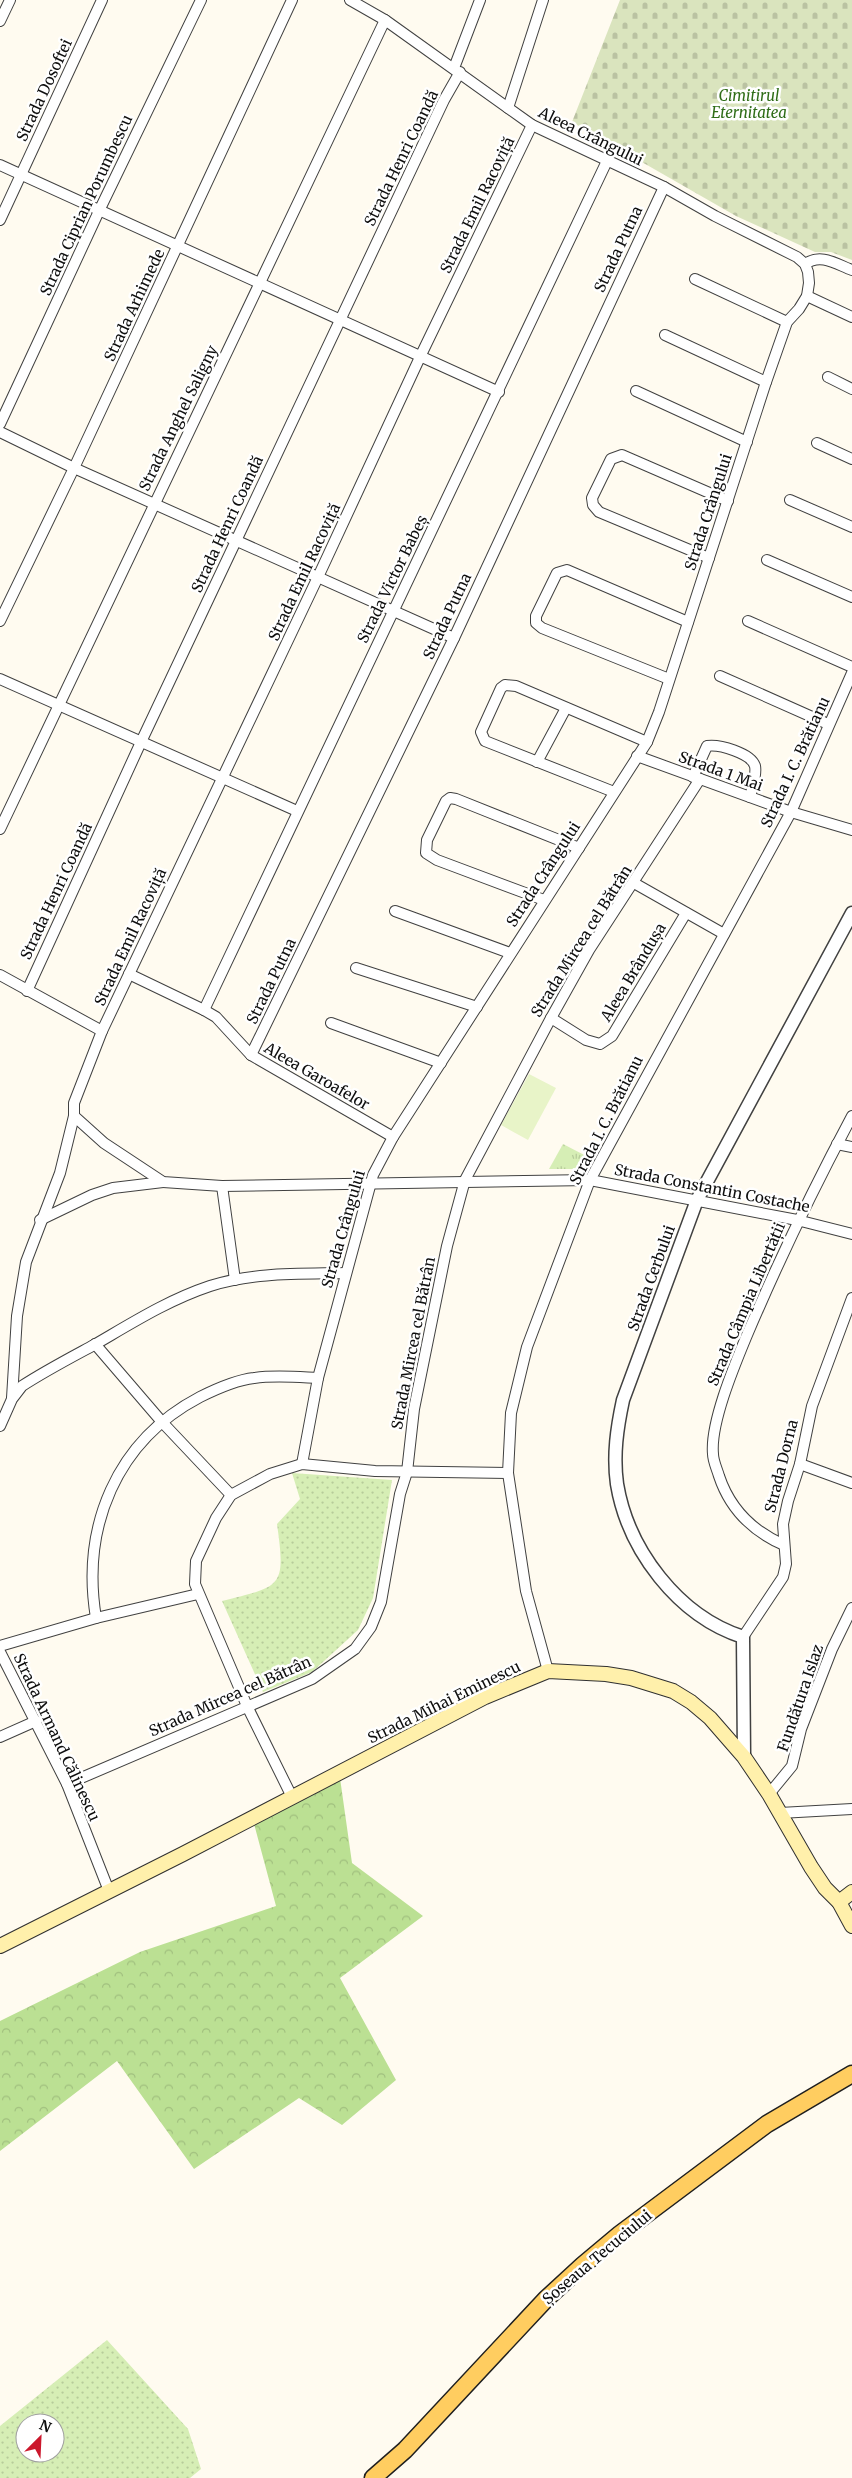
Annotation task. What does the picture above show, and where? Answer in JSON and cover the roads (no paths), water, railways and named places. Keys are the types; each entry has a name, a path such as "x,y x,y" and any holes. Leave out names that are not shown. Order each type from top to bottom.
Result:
{"main road":[{"name":"Strada Mihai Eminescu","path":"0,1946 485,1697 548,1671 606,1674 631,1678 674,1691 692,1702 710,1718 744,1757 769,1794 811,1867 825,1888 839,1902 852,1926"},
{"path":"839,1902 852,1892"},
{"name":"Șoseaua Tecuciului","path":"374,2478 405,2450 546,2299 583,2265 620,2234 767,2124 852,2074"}],"street":[{"path":"0,21 10,0"},
{"name":"Strada Dosoftei","path":"0,220 102,0"},
{"name":"Strada Ciprian Porumbescu","path":"0,424 99,211 201,0"},
{"name":"Strada Arhimede","path":"0,621 74,468 292,0"},
{"name":"Aleea Crângului","path":"350,0 385,20 532,125 664,187 715,216 798,257 805,264"},
{"name":"Strada Henri Coandă","path":"26,991 141,742 444,100 457,70 480,0"},
{"path":"508,108 543,0"},
{"name":"Strada Anghel Saligny","path":"0,829 385,20"},
{"name":"Strada Emil Racoviță","path":"102,1031 318,577 421,355 532,125"},
{"name":"Strada Victor Babeș","path":"204,1010 607,161"},
{"path":"0,166 177,247 340,318 499,392"},
{"name":"Strada Putna","path":"251,1055 454,638 664,187"},
{"path":"852,270 823,259 813,258 805,264 809,283 807,296 852,317"},
{"path":"695,279 787,322"},
{"name":"Strada Crângului","path":"302,1464 318,1378 371,1182 379,1159 647,742 787,322 799,309 807,296"},
{"path":"665,335 766,382"},
{"path":"828,377 852,389"},
{"path":"636,391 747,442"},
{"path":"0,432 74,468 393,609 454,638"},
{"path":"818,443 852,459"},
{"path":"709,558 599,512 593,504 592,498 611,459 616,455 622,455 728,501"},
{"path":"790,500 852,527"},
{"path":"767,560 852,597"},
{"path":"669,679 542,628 536,623 536,616 557,573 567,570 688,622"},
{"path":"748,621 852,667"},
{"name":"Strada I. C. Brătianu","path":"548,1671 526,1591 508,1473 508,1430 525,1356 590,1180 791,812 852,673"},
{"path":"720,676 828,724"},
{"path":"0,680 297,811"},
{"path":"614,792 492,744 482,737 482,728 501,688 510,684 516,686 647,742"},
{"path":"537,762 566,708"},
{"name":"Strada Mircea cel Bătrân","path":"67,1784 312,1678 334,1665 355,1649 371,1626 381,1602 400,1494 407,1472 414,1409 449,1237 465,1180 589,950 634,883 696,778 707,746 722,746 749,757 754,764 755,771 750,797"},
{"name":"Strada 1 Mai","path":"637,756 791,812 852,830"},
{"path":"544,900 454,867 426,853 427,840 446,800 450,798 456,799 579,848"},
{"name":"Aleea Brândușa","path":"634,883 724,934"},
{"path":"395,911 510,953"},
{"name":"Aleea Brândușa","path":"551,1018 586,1040 600,1044 606,1042 612,1036 686,913"},
{"name":"Strada Cerbului","path":"743,1637 723,1631 704,1619 686,1604 655,1571 646,1558 628,1521 617,1483 616,1434 623,1400 696,1200 852,913"},
{"path":"356,968 477,1007"},
{"name":"Aleea Garoafelor","path":"129,974 204,1010 216,1018 251,1055 393,1137"},
{"path":"0,975 26,991 102,1031 74,1103 74,1116 60,1173 40,1220 23,1275 17,1316 12,1398"},
{"path":"331,1023 441,1063"},
{"name":"Strada Constantin Costache","path":"74,1116 104,1143 163,1182 222,1186 465,1180 590,1180 797,1220 852,1234"},
{"name":"Strada Câmpia Libertății","path":"784,1545 765,1536 736,1510 723,1488 713,1454 722,1403 735,1365 797,1220 852,1116"},
{"path":"837,1144 852,1147"},
{"path":"40,1220 92,1195 113,1188 163,1182"},
{"path":"222,1186 235,1280"},
{"path":"0,1426 12,1398 22,1386 135,1320 174,1301 210,1286 235,1280 290,1274 346,1273"},
{"name":"Strada Dorna","path":"743,1637 783,1577 786,1564 783,1524 800,1464 812,1406 852,1298"},
{"path":"95,1344 162,1422 231,1495"},
{"path":"96,1618 92,1592 91,1565 95,1536 111,1489 140,1444 179,1408 206,1394 252,1378 318,1378"},
{"path":"292,1797 247,1706 198,1594 194,1573 196,1561 216,1518 231,1495 270,1474 302,1464 375,1471 508,1473"},
{"path":"800,1464 852,1483"},
{"path":"0,1646 96,1618 198,1594"},
{"name":"Fundătura Islaz","path":"769,1794 792,1766 808,1712 832,1649 852,1608"},
{"path":"743,1637 744,1757"},
{"name":"Strada Armand Călinescu","path":"0,1652 67,1784 109,1891"},
{"path":"0,1737 36,1721"},
{"path":"780,1813 852,1809"}],"park label":[{"name":"Cimitirul Eternitatea","path":"749,104"}]}
